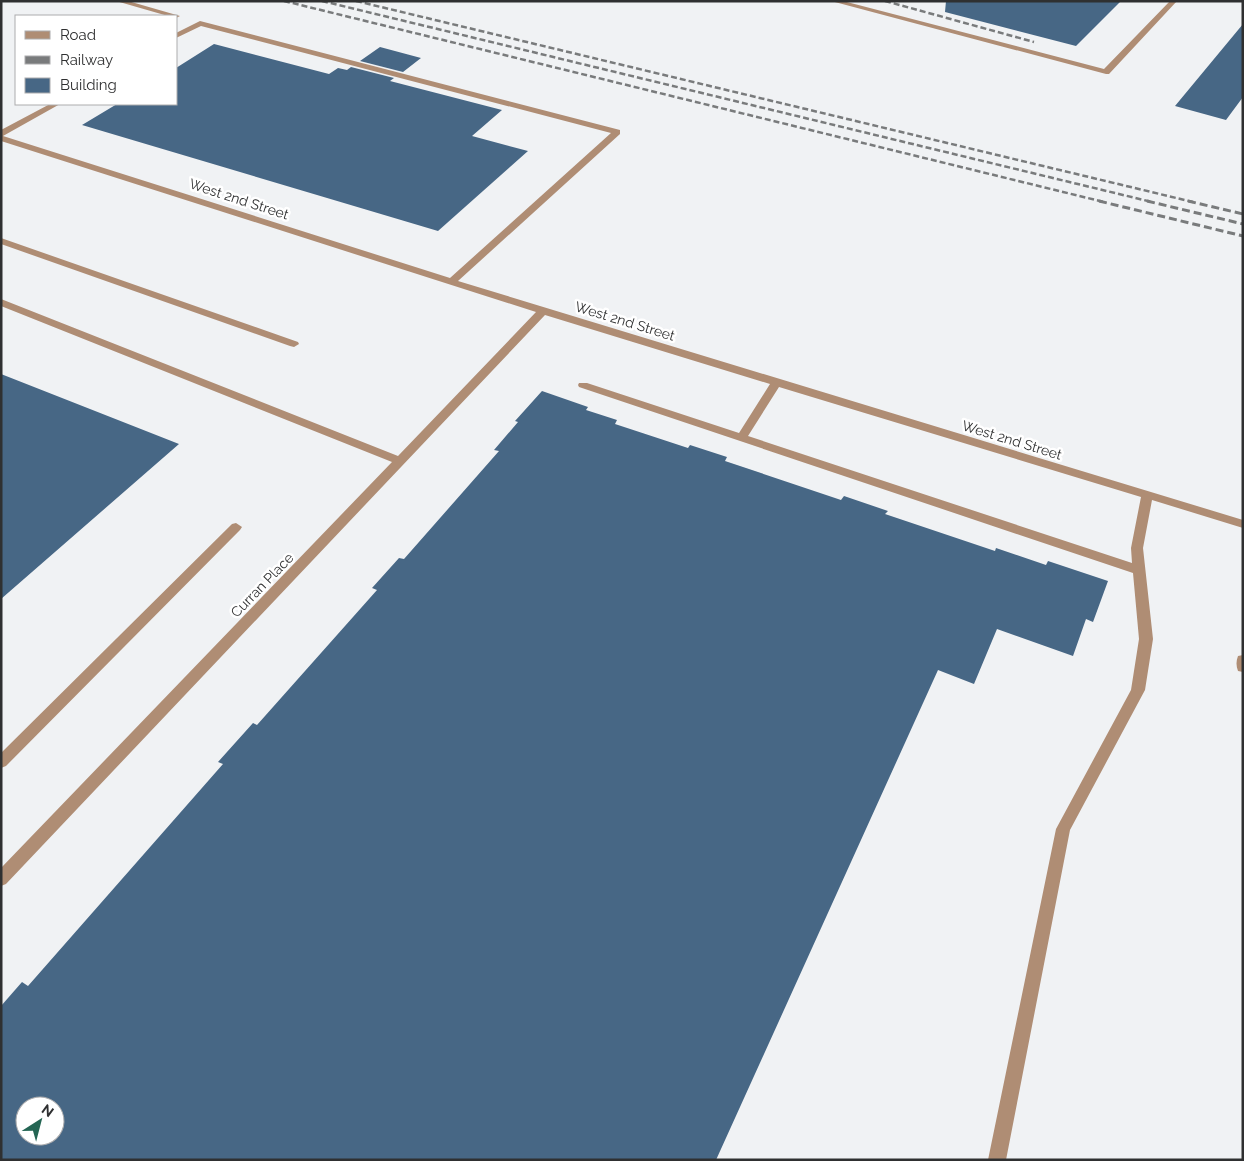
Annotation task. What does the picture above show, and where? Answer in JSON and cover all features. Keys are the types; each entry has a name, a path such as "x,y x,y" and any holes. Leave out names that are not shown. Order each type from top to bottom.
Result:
{"street":[{"path":"119,1 172,15"},
{"path":"834,1 1106,72 1174,1"},
{"path":"178,17 617,132 451,282"},
{"path":"178,35 200,23"},
{"path":"1,136 54,105"},
{"name":"West 2nd Street","path":"1,136 543,311 1243,524"},
{"path":"1,241 294,344"},
{"path":"1,302 401,462"},
{"name":"Curran Place","path":"1,879 401,462 543,311"},
{"path":"742,437 777,382"},
{"path":"583,385 1139,570"},
{"path":"997,1160 1063,829 1138,690 1146,639 1136,548 1148,495"},
{"path":"1,762 236,527"},
{"path":"1243,660 1243,667"}],"building":[{"path":"946,1 1121,1 1076,46 945,12"},
{"path":"1243,24 1243,97 1226,120 1175,106"},
{"path":"214,44 329,74 338,68 347,70 351,67 394,78 390,81 502,110 472,136 528,151 438,231 82,125 115,105 178,105 178,67"},
{"path":"380,47 421,58 403,72 360,61"},
{"path":"1,374 179,444 1,599"},
{"path":"542,391 588,407 586,410 617,420 615,424 688,448 690,445 727,457 725,461 841,500 844,496 888,511 885,514 995,551 996,548 1046,565 1048,561 1108,581 1093,622 1086,619 1073,656 997,629 974,684 938,670 716,1160 1,1160 1,1006 22,982 28,986 223,764 218,762 253,723 257,725 377,590 372,588 399,558 404,559 499,451 494,450 518,422 515,421"}],"railway":[{"path":"284,1 1104,202"},
{"path":"322,1 1152,202"},
{"path":"356,1 1193,202"},
{"path":"885,1 1034,42"},
{"path":"1099,201 1243,236"},
{"path":"1147,201 1243,224"},
{"path":"1188,201 1243,214"}]}
